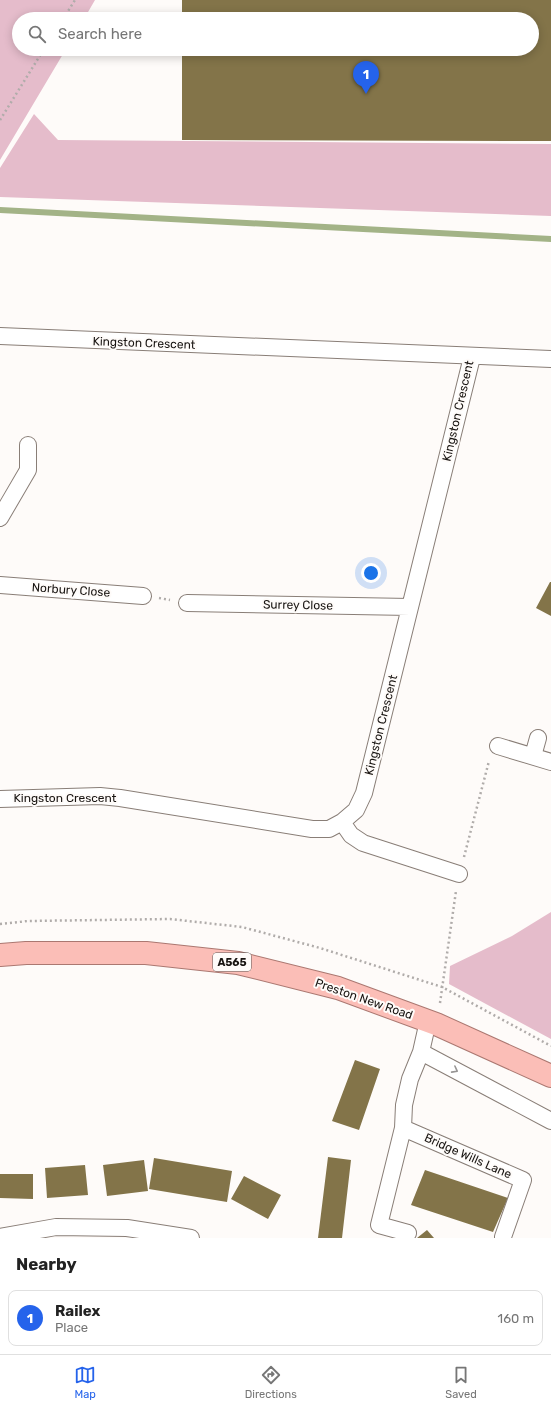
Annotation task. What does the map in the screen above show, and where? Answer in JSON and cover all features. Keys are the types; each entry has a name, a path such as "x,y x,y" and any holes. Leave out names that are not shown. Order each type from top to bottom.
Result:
{"highway":[{"name":"Preston New Road","path":"0,956 26,953 146,954 238,963 338,988 428,1021 551,1076"}],"street":[{"name":"Kingston Crescent","path":"0,336 472,357 364,793 356,810 342,822 329,829 312,829 100,796 0,799"},
{"path":"472,357 551,359"},
{"path":"0,518 28,470 28,445"},
{"name":"Norbury Close","path":"0,585 143,596"},
{"name":"Surrey Close","path":"187,603 410,607"},
{"path":"534,756 538,738"},
{"path":"498,746 551,762"},
{"path":"342,822 351,835 363,843 459,874"},
{"path":"408,1234 379,1225 403,1128 404,1105 410,1079 421,1052 428,1021"},
{"path":"421,1052 551,1122"},
{"name":"Bridge Wills Lane","path":"403,1128 523,1180 503,1237"},
{"path":"0,1237 56,1227 127,1228 191,1238"}],"path":[{"path":"67,12 75,0"},
{"path":"0,120 40,56"},
{"path":"143,596 187,603"}],"shaded area":[{"path":"0,0 95,0 88,12 12,12 12,56 62,56 0,160"},
{"path":"34,114 58,140 551,144 551,216 0,197 0,168"},
{"path":"551,912 551,1039 449,984 450,966 512,936"}],"building":[{"path":"182,0 551,0 551,141 182,140 182,56 539,56 539,12 182,12"},
{"path":"551,582 551,616 536,608"},
{"path":"355,1060 380,1069 359,1130 332,1121"},
{"path":"328,1157 351,1160 342,1238 318,1238"},
{"path":"154,1158 232,1171 227,1202 149,1189"},
{"path":"144,1160 148,1191 107,1196 103,1165"},
{"path":"85,1165 88,1195 47,1198 45,1168"},
{"path":"425,1170 508,1198 493,1232 411,1205"},
{"path":"0,1174 33,1174 33,1199 0,1198"},
{"path":"244,1176 281,1195 268,1219 231,1199"},
{"path":"427,1230 434,1238 417,1238"}],"waterway":[{"path":"0,210 551,239"}],"place":[{"name":"Railex","path":"366,94"}]}
